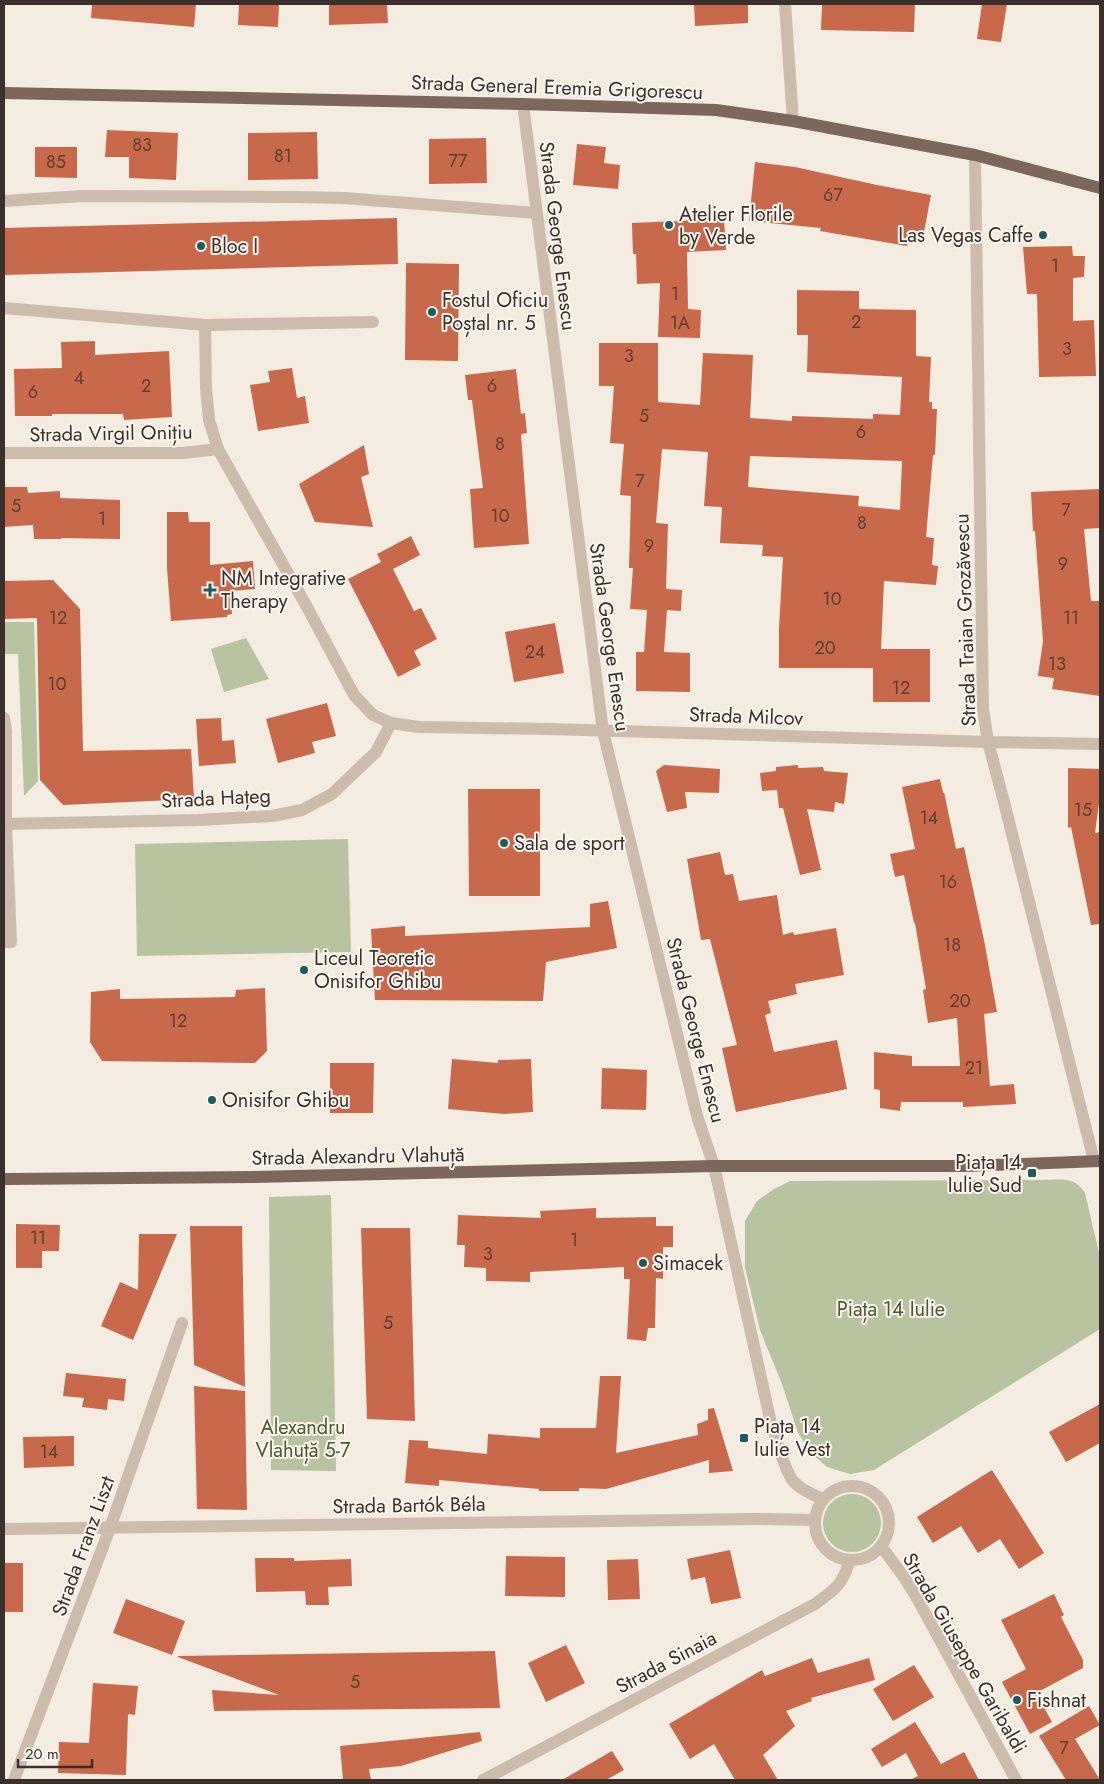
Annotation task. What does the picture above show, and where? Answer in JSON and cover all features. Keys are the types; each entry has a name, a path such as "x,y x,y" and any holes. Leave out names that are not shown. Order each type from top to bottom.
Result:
{"main road":[{"name":"Strada General Eremia Grigorescu","path":"4,93 707,109 793,121 975,155 1100,188"},
{"path":"714,1166 967,1166 1097,1161"},
{"name":"Strada Alexandru Vlahuță","path":"4,1178 254,1177 714,1166"}],"street":[{"path":"785,4 793,121"},
{"name":"Strada George Enescu","path":"522,104 603,731 697,1116 714,1166"},
{"name":"Strada Traian Grozăvescu","path":"975,155 983,709 988,742 1097,1161"},
{"path":"4,201 83,196 344,198 536,213"},
{"path":"4,308 205,325 373,322"},
{"path":"205,325 206,388 210,420 218,449 354,695 373,715 391,722"},
{"name":"Strada Virgil Onițiu","path":"4,453 183,453 218,449"},
{"path":"4,718 6,730 5,824 11,942 4,942"},
{"name":"Strada Milcov","path":"391,722 419,727 1100,744"},
{"name":"Strada Hațeg","path":"5,824 198,820 272,816 302,810 332,794 376,752 391,722"},
{"path":"714,1166 771,1422 780,1450 793,1481 807,1492 823,1499"},
{"name":"Strada Franz Liszt","path":"14,1780 110,1528 182,1323"},
{"path":"854,1486 865,1488 875,1494 885,1508 889,1524 887,1536 881,1546 862,1559 850,1560 839,1558 828,1552 816,1532 815,1520 817,1509 823,1499 842,1487 854,1486"},
{"name":"Strada Bartók Béla","path":"4,1530 757,1519 815,1520"},
{"name":"Strada Giuseppe Garibaldi","path":"881,1546 917,1598 1016,1780"},
{"name":"Strada Sinaia","path":"483,1780 815,1604 837,1588 845,1575 850,1560"}],"green space":[{"path":"4,622 34,622 38,781 24,796 18,654 4,654"},
{"path":"246,638 269,679 224,692 211,649"},
{"path":"348,839 351,952 137,956 135,844"},
{"name":"Piața 14 Iulie","path":"790,1181 1072,1181 1085,1193 1100,1257 1100,1329 874,1470 850,1474 827,1467 811,1453 798,1433 782,1384 760,1330 745,1268 745,1221 757,1201"},
{"name":"Alexandru Vlahuță 5-7","path":"331,1195 336,1471 271,1470 269,1197"},
{"path":"846,1494 858,1494 873,1502 881,1517 881,1529 873,1544 858,1552 846,1552 831,1544 823,1529 823,1517 831,1502"}],"building":[{"path":"92,4 196,4 194,27 91,18"},
{"path":"239,4 279,4 278,27 238,25"},
{"path":"329,4 387,4 388,23 329,25"},
{"path":"694,4 748,4 748,23 695,26"},
{"path":"822,4 915,4 914,32 821,30"},
{"path":"982,4 1007,4 1001,42 977,39"},
{"path":"107,130 178,133 176,180 129,178 129,157 105,157"},
{"path":"317,132 318,179 248,180 248,133"},
{"path":"486,138 487,183 429,184 429,139"},
{"path":"577,144 606,147 604,163 620,165 618,189 573,185"},
{"path":"35,147 77,147 77,178 35,177"},
{"path":"755,162 795,167 931,195 924,232 910,230 907,246 820,231 821,228 749,221"},
{"name":"Bloc I","path":"397,218 398,264 4,275 4,228"},
{"path":"724,219 726,250 687,252 688,309 701,310 700,338 658,337 660,283 637,284 636,254 633,254 632,223"},
{"path":"1072,246 1073,256 1085,256 1084,277 1073,278 1073,321 1094,320 1096,376 1039,377 1037,294 1027,294 1023,247"},
{"name":"Fostul Oficiu Poștal nr. 5","path":"406,263 459,264 458,361 405,360"},
{"path":"797,290 859,291 859,309 916,310 916,356 931,357 929,402 932,402 932,409 937,409 935,455 933,455 926,537 934,538 932,565 938,566 936,585 884,581 881,649 930,649 930,702 873,702 873,668 779,668 783,557 762,556 763,545 720,543 722,507 704,506 708,452 662,449 656,523 668,524 666,589 682,590 681,611 667,610 664,652 690,653 690,692 636,691 636,652 644,652 647,610 630,609 633,568 629,568 631,496 620,495 624,444 610,443 614,386 599,386 599,343 658,343 658,402 700,405 703,353 753,355 750,418 792,421 792,416 873,419 873,414 900,415 902,377 807,372 808,335 797,335","holes":["750,456 902,461 900,510 858,506 859,496 748,487"]},
{"path":"95,341 95,355 169,351 172,417 124,420 123,414 15,416 14,369 62,368 61,342"},
{"path":"292,368 297,398 305,396 309,423 258,431 250,385 270,382 268,371"},
{"path":"516,369 521,414 525,413 527,433 521,434 529,544 474,548 470,489 483,488 472,400 468,400 465,375"},
{"path":"364,445 369,474 361,477 373,527 315,522 299,484"},
{"path":"4,487 27,487 28,493 60,491 60,498 120,500 120,539 34,539 33,525 4,527"},
{"path":"1100,489 1100,528 1084,529 1091,601 1100,601 1100,696 1052,689 1054,678 1038,676 1043,641 1031,492"},
{"path":"167,512 188,512 189,522 210,522 210,565 253,561 255,589 230,591 232,614 227,615 227,617 171,621 167,568"},
{"path":"411,536 420,555 393,569 414,611 421,608 437,639 414,651 421,665 398,677 348,579 381,562 377,554"},
{"path":"53,580 80,609 83,751 191,749 194,799 63,805 40,780 37,618 4,619 4,581"},
{"path":"555,623 564,673 514,682 505,632"},
{"path":"327,703 336,736 312,742 315,753 278,763 266,719"},
{"path":"221,718 222,741 234,740 236,763 199,766 196,719"},
{"path":"664,765 720,769 719,793 685,792 687,808 667,812 656,771"},
{"path":"798,765 798,768 823,767 824,771 848,773 844,804 835,802 834,812 807,809 821,870 800,875 783,808 779,808 777,790 762,791 760,773 776,771 776,767"},
{"path":"1068,768 1100,769 1100,796 1095,833 1100,832 1100,924 1091,925 1071,827 1068,828"},
{"path":"940,779 956,849 964,847 997,1012 984,1014 990,1086 1014,1084 1016,1104 963,1107 963,1102 901,1102 900,1111 880,1108 880,1090 874,1089 874,1052 912,1056 912,1066 960,1066 957,1018 928,1023 923,990 926,989 915,923 904,875 895,877 890,854 915,849 902,787"},
{"name":"Sala de sport","path":"468,789 540,789 540,896 469,896"},
{"path":"720,852 725,875 733,874 739,901 777,895 783,935 793,932 794,935 836,928 844,975 795,984 797,994 768,1001 771,1013 765,1015 774,1052 837,1040 847,1089 736,1112 722,1048 737,1045 710,939 701,940 687,859"},
{"path":"608,901 617,948 546,962 543,1001 375,1000 371,929 405,926 405,936 590,927 590,904"},
{"path":"265,988 267,1051 255,1063 102,1061 90,1042 91,992 120,989 120,999 235,997 236,990"},
{"path":"452,1059 498,1063 498,1060 531,1059 533,1112 504,1114 448,1109"},
{"path":"330,1063 374,1063 373,1113 330,1113"},
{"path":"602,1068 647,1070 646,1110 601,1109"},
{"path":"596,1208 596,1218 656,1217 656,1226 673,1226 673,1247 663,1247 663,1279 656,1278 655,1328 648,1328 646,1341 627,1339 630,1279 624,1279 624,1267 530,1272 530,1282 486,1281 486,1268 464,1267 465,1245 457,1245 458,1215 541,1218 540,1211"},
{"path":"16,1224 60,1225 59,1251 42,1251 42,1268 16,1268"},
{"path":"190,1226 242,1226 245,1387 194,1365"},
{"path":"361,1228 410,1228 415,1421 367,1419"},
{"path":"139,1234 177,1234 133,1340 101,1326 120,1282 138,1290"},
{"path":"66,1373 126,1379 124,1401 108,1399 107,1410 82,1407 84,1398 63,1396"},
{"path":"600,1376 621,1376 616,1453 698,1435 697,1424 708,1420 708,1409 714,1408 733,1471 709,1473 709,1460 606,1489 579,1488 579,1491 539,1491 539,1489 439,1480 439,1486 405,1483 409,1440 428,1441 428,1448 487,1454 488,1434 540,1438 540,1428 596,1428"},
{"path":"194,1386 245,1391 247,1510 197,1509"},
{"path":"1100,1404 1100,1443 1066,1462 1049,1432"},
{"path":"74,1436 74,1466 24,1468 23,1437"},
{"path":"992,1470 1044,1553 1019,1569 1000,1539 978,1553 961,1526 933,1543 917,1517"},
{"path":"730,1550 741,1598 711,1604 705,1577 691,1580 687,1559"},
{"path":"506,1556 565,1557 565,1597 505,1596"},
{"path":"255,1558 294,1558 294,1561 351,1559 352,1586 328,1587 329,1605 306,1605 305,1591 256,1592"},
{"path":"638,1559 640,1599 608,1600 607,1560"},
{"path":"4,1563 23,1563 23,1612 4,1612"},
{"path":"1054,1594 1064,1615 1061,1617 1083,1660 1083,1668 1036,1693 1052,1722 1030,1734 1002,1682 1026,1669 1001,1620"},
{"path":"126,1599 185,1621 172,1655 113,1633"},
{"path":"566,1645 585,1683 546,1702 528,1663"},
{"path":"495,1651 500,1708 214,1711 212,1690 279,1695 178,1657 178,1656"},
{"path":"812,1658 818,1673 869,1658 875,1680 811,1698 812,1701 786,1711 795,1726 763,1755 778,1780 735,1780 714,1744 690,1759 669,1724 762,1670 765,1676"},
{"path":"914,1665 934,1697 893,1721 873,1689"},
{"path":"93,1683 138,1686 135,1715 128,1714 126,1775 58,1773 59,1742 89,1743"},
{"path":"1089,1706 1100,1725 1075,1739 1100,1780 1066,1780 1039,1736"},
{"path":"915,1722 941,1764 964,1752 979,1780 910,1780 918,1776 906,1753 882,1767 871,1749"},
{"path":"480,1732 482,1741 401,1766 369,1769 371,1780 343,1780 340,1746"},
{"path":"612,1751 624,1770 606,1780 562,1780"}],"place":[{"name":"Atelier Florile by Verde","path":"669,225"},
{"name":"Las Vegas Caffe","path":"1043,235"},
{"name":"Bloc I","path":"201,246"},
{"name":"Fostul Oficiu Poștal nr. 5","path":"432,312"},
{"name":"NM Integrative Therapy","path":"210,590"},
{"name":"Sala de sport","path":"504,843"},
{"name":"Liceul Teoretic Onisifor Ghibu","path":"304,970"},
{"name":"Onisifor Ghibu","path":"212,1100"},
{"name":"Piața 14 Iulie Sud","path":"1032,1173"},
{"name":"Simacek","path":"643,1263"},
{"name":"Piața 14 Iulie Vest","path":"744,1438"},
{"name":"Fishnat","path":"1017,1700"}]}
